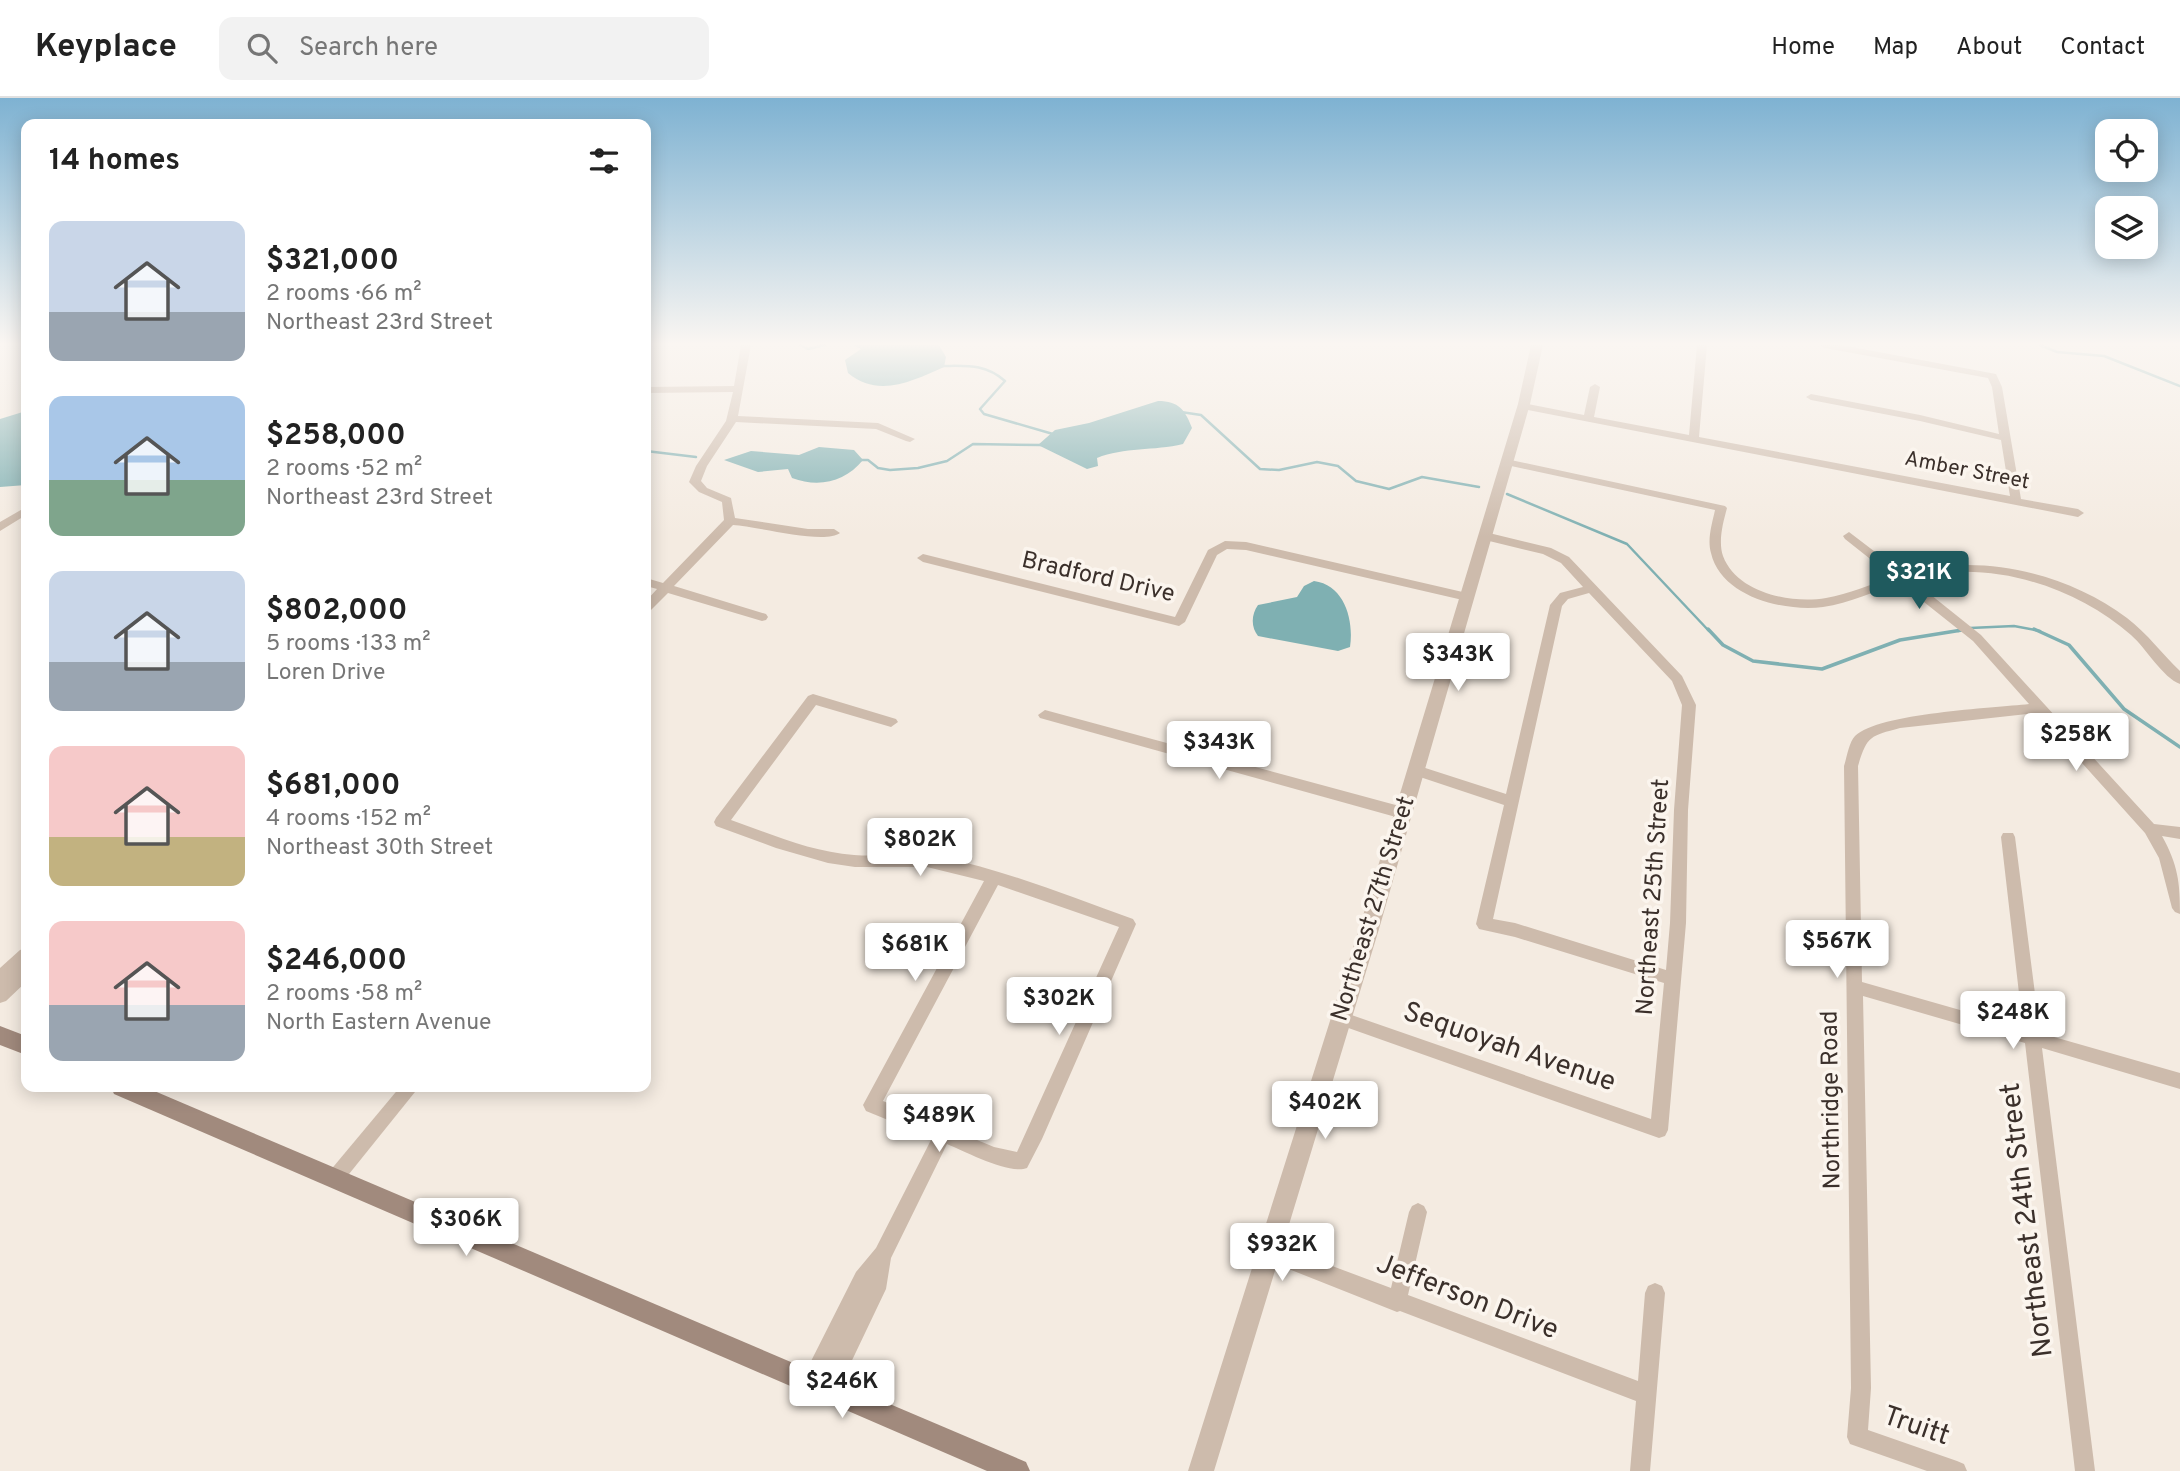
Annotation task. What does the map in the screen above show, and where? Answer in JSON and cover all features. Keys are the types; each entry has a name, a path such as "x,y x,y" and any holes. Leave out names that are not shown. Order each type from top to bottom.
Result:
{"main road":[{"path":"0,1035 21,1044"},
{"path":"134,1092 1017,1471"}],"street":[{"path":"730,521 727,500 703,490 695,482 698,469 720,440 732,419 734,409"},
{"name":"Northeast 27th Street","path":"1201,1471 1415,774 1522,409"},
{"name":"Amber Street","path":"1551,409 2078,513"},
{"path":"1589,416 1590,409"},
{"path":"1694,437 1696,409"},
{"path":"1874,409 2005,438"},
{"path":"1999,409 2016,500"},
{"path":"732,419 878,426 910,439"},
{"path":"1506,462 1721,508 1716,544 1723,566 1738,581 1775,598 1799,604 1825,602 1946,568 1976,568 2012,573 2049,584 2085,599 2127,625 2180,679"},
{"path":"0,527 21,513"},
{"path":"651,602 730,521 771,524 809,535 834,533"},
{"name":"Northeast 25th Street","path":"1485,536 1556,554 1592,588 1671,672 1685,691 1690,711 1681,810 1680,897 1659,1130"},
{"path":"1849,536 1955,617 1977,638 2150,829 2166,857 2180,908"},
{"name":"Bradford Drive","path":"923,558 1179,621 1209,557 1225,545 1246,546 1467,597"},
{"path":"651,583 762,617"},
{"path":"1592,588 1564,596 1556,605 1484,924 1515,930 1673,979"},
{"path":"891,722 813,699 721,822 833,859 917,860 961,868 1128,924 1042,1121 1021,1162 943,1135 872,1105 993,879"},
{"name":"Northridge Road","path":"1857,1437 1861,1388 1851,766 1859,740 1874,730 1900,723 2040,708"},
{"path":"1045,715 1403,813"},
{"path":"1415,774 1445,787 1458,786 1513,802"},
{"path":"2150,829 2180,833"},
{"name":"Northeast 24th Street","path":"2008,837 2085,1471"},
{"path":"0,978 21,959"},
{"path":"0,996 21,977"},
{"path":"1856,987 2180,1081"},
{"name":"Sequoyah Avenue","path":"1340,1018 1659,1130"},
{"path":"335,1178 407,1092"},
{"path":"819,1385 877,1289 883,1255 943,1135"},
{"path":"1397,1302 1418,1212"},
{"name":"Jefferson Drive","path":"1268,1251 1647,1395"},
{"path":"1640,1471 1655,1293"},
{"name":"Truitt","path":"1857,1437 1957,1471"}],"water":[{"path":"1133,409 1181,409 1192,428 1183,444 1107,455 1097,458 1098,466 1087,469 1038,445 1055,430"},
{"path":"21,413 21,485 0,487 0,419"},
{"path":"819,447 854,450 863,460 840,478 812,482 792,478 788,469 758,472 724,460 751,451 799,455"},
{"path":"1314,581 1333,589 1345,606 1349,616 1350,647 1338,651 1258,636 1253,621 1258,605 1297,597 1304,586"}],"waterway":[{"path":"980,409 984,414 1053,434"},
{"path":"1181,412 1201,415 1260,469 1279,470 1317,462 1338,466 1356,481 1389,489 1422,477 1479,487"},
{"path":"859,460 868,460 878,468 890,470 918,468 947,461 973,444 1041,445"},
{"path":"651,452 696,457"},
{"path":"1507,494 1627,544 1709,631"},
{"path":"1970,628 2014,626 2037,630"},
{"path":"1708,629 1723,645 1753,661 1822,669 1900,640 1962,630 1958,631"},
{"path":"2037,630 2069,645 2124,709 2180,747"}]}
